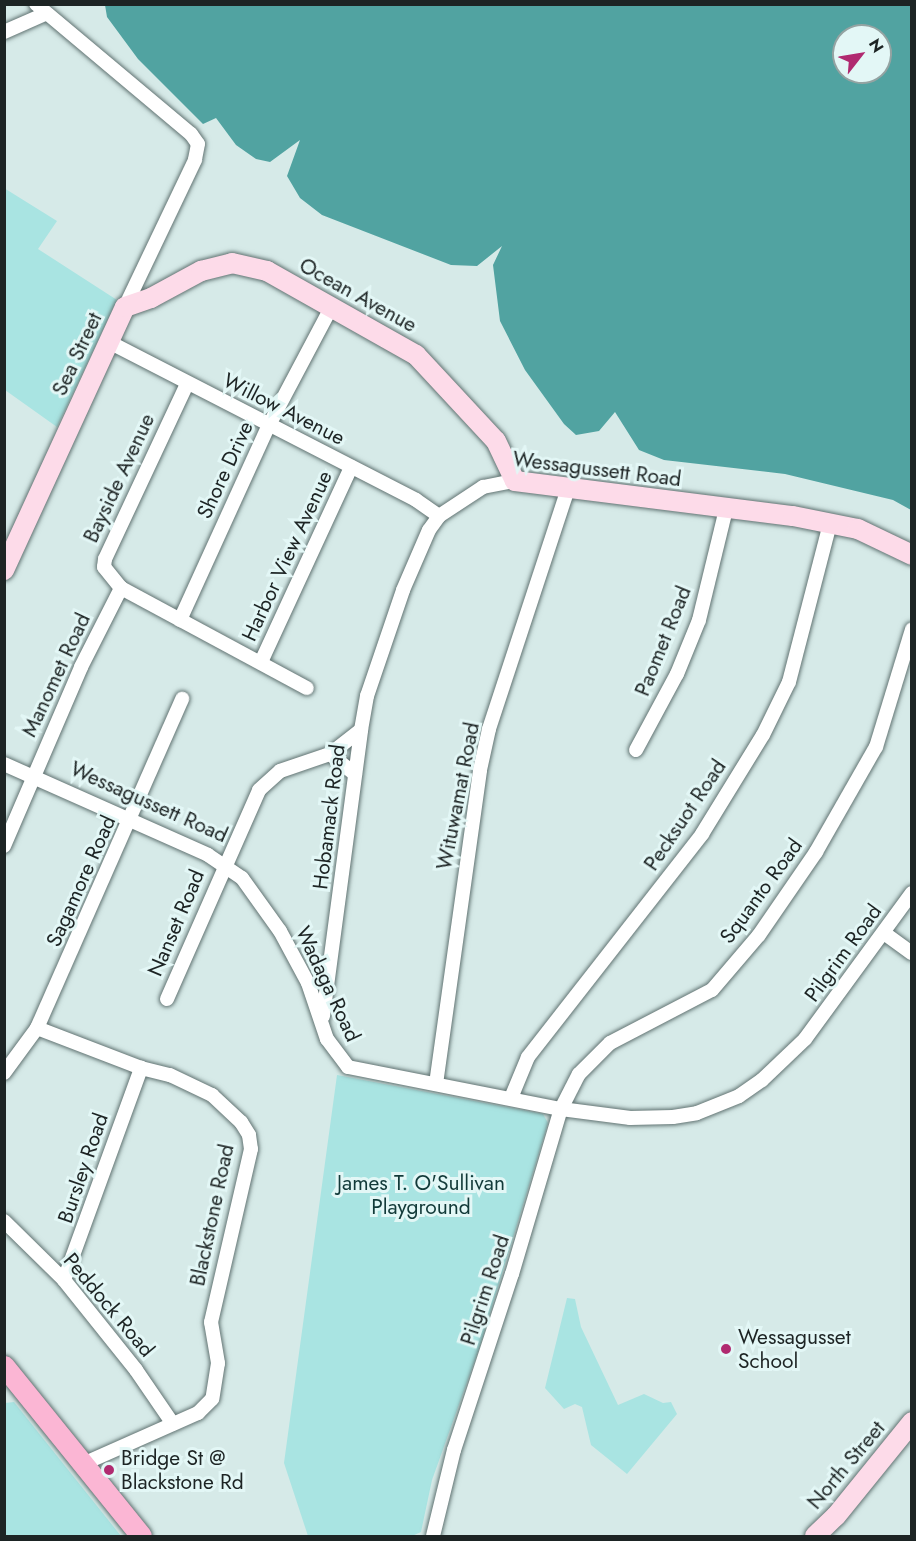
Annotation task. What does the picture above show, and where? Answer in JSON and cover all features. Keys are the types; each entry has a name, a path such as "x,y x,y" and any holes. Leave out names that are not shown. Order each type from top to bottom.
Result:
{"main road":[{"path":"4,1366 141,1536"}],"street":[{"path":"4,32 41,9"},
{"name":"Sea Street","path":"5,566 195,160 198,144 191,134 41,9"},
{"name":"Ocean Avenue","path":"125,307 151,298 201,271 232,263 267,272 416,355 433,369 500,447 515,481"},
{"name":"Shore Drive","path":"180,620 268,425 331,308"},
{"name":"Willow Avenue","path":"109,342 186,384 351,467 439,516"},
{"name":"Bayside Avenue","path":"121,588 108,575 105,559 186,384"},
{"name":"Harbor View Avenue","path":"261,662 351,467"},
{"name":"Wessagussett Road","path":"439,516 483,487 515,481 830,523 858,529 912,555"},
{"name":"Wituwamat Road","path":"436,1084 480,770 489,729 568,489"},
{"name":"Paomet Road","path":"636,750 677,674 699,620 726,509"},
{"path":"361,730 367,696 404,590 439,516"},
{"name":"Pecksuot Road","path":"511,1098 528,1057 702,834 764,735 789,682 830,523"},
{"path":"121,588 307,688"},
{"name":"Manomet Road","path":"4,846 33,775 121,588"},
{"name":"Squanto Road","path":"561,1108 579,1074 593,1057 632,1030 679,1010 712,990 759,935 816,852 876,747 912,629"},
{"name":"Sagamore Road","path":"4,1073 37,1028 131,821 183,699"},
{"name":"Wessagussett Road","path":"4,764 33,775 224,864 253,801 268,781 280,771 330,754 361,730"},
{"name":"Hobamack Road","path":"323,1017 361,730"},
{"path":"330,754 355,774"},
{"name":"Wadaga Road","path":"224,864 242,878 262,903 323,1017 327,1039 348,1067 561,1108"},
{"name":"Nanset Road","path":"167,999 224,864"},
{"name":"Pilgrim Road","path":"433,1536 454,1450 515,1265 561,1108 630,1118 673,1117 697,1113 739,1096 762,1080 806,1039 912,893"},
{"path":"884,933 912,953"},
{"name":"Blackstone Road","path":"37,1028 141,1068 170,1075 220,1101 241,1122 249,1135 251,1149 211,1322 218,1363 212,1399 198,1413 83,1464"},
{"name":"Bursley Road","path":"64,1280 141,1068"},
{"name":"Peddock Road","path":"4,1221 64,1280 142,1378 173,1424"},
{"name":"North Street","path":"815,1536 832,1522 912,1422"}],"green space":[{"path":"4,188 57,221 38,249 117,300 57,427 5,390"},
{"name":"James T. O'Sullivan Playground","path":"337,1075 543,1114 548,1123 480,1346 432,1480 421,1532 412,1536 308,1536 284,1463"},
{"path":"567,1298 575,1299 581,1327 618,1405 644,1394 663,1403 671,1402 677,1414 627,1474 591,1445 582,1407 575,1404 564,1409 545,1388"},
{"path":"14,1402 121,1536 5,1536 5,1403"}],"shaded area":[{"path":"105,5 911,5 911,510 893,500 785,474 664,460 639,450 615,412 599,431 576,435 564,424 525,370 500,321 493,265 502,246 477,266 451,265 322,215 300,198 287,176 300,140 270,162 256,159 236,145 216,118 203,124 138,59 107,17"}],"place":[{"name":"Wessagusset School","path":"726,1349"},
{"name":"Bridge St @ Blackstone Rd","path":"109,1470"}]}
